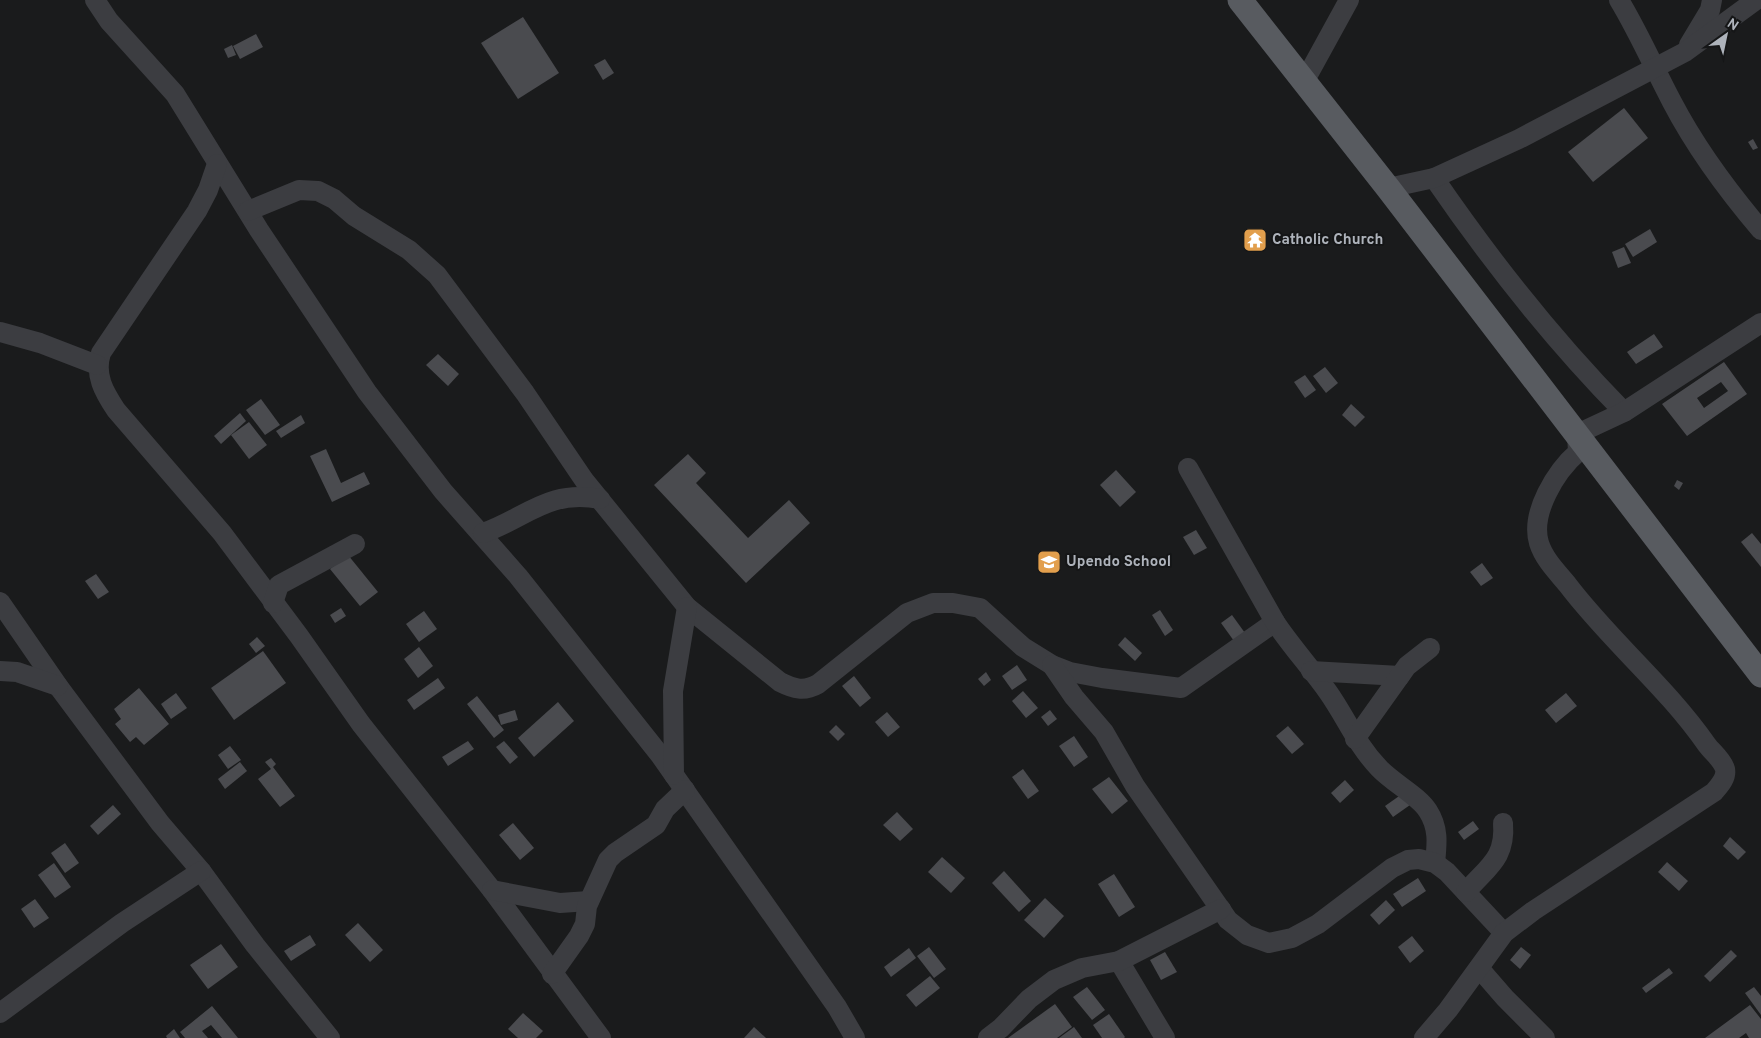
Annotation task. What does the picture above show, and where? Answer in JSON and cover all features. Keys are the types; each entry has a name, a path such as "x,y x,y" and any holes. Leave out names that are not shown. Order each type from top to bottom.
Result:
{"main road":[{"path":"1240,0 1388,188 1761,675"}],"street":[{"path":"95,0 109,21 175,94 217,164 367,392 443,491 483,533 590,665 679,783 837,1007 855,1038"},
{"path":"1304,82 1349,0"},
{"path":"1619,0 1656,66 1672,101 1709,164 1761,230"},
{"path":"1685,52 1710,10 1712,0"},
{"path":"1388,188 1434,178 1519,139 1685,52 1756,0"},
{"path":"217,164 208,190 197,212 106,345 97,365 107,397 116,410 222,533 361,724 492,890 552,974 601,1038"},
{"path":"1434,178 1464,221 1546,328 1624,412"},
{"path":"248,211 300,190 318,191 334,199 354,216 409,250 437,275 525,393 584,480 687,607 780,682 794,688 810,688 818,684 907,613 932,603 964,604 980,608 1024,647 1052,665 1070,672 1181,688 1275,622"},
{"path":"1424,1038 1448,1010 1504,934 1534,911 1714,792 1722,782 1725,768 1720,760 1689,719 1585,609 1544,554 1539,542 1538,528 1541,511 1564,467 1578,452 1577,434 1624,412 1761,324"},
{"path":"0,332 40,343 97,365"},
{"path":"1188,468 1275,622 1328,693 1355,739 1379,768 1428,810 1437,836 1435,863"},
{"path":"483,533 544,503 582,495 600,498"},
{"path":"273,603 279,585 356,544"},
{"path":"0,602 58,686 160,823 201,870 255,946 330,1038"},
{"path":"552,974 579,936 585,924 589,901 608,860 615,853 656,825 679,783 673,690 687,607"},
{"path":"1355,739 1400,676 1430,648"},
{"path":"1052,665 1074,697 1104,732 1135,786 1228,920 1247,935 1269,944 1292,938 1318,924 1392,868 1408,860 1428,860 1447,872 1504,934"},
{"path":"0,671 17,672 58,686"},
{"path":"1312,671 1400,676"},
{"path":"1466,892 1500,853 1503,844 1503,823"},
{"path":"0,1013 122,923 201,870"},
{"path":"492,890 560,903 589,901"},
{"path":"988,1038 1001,1028 1023,1005 1054,980 1082,968 1119,961 1221,910"},
{"path":"1119,961 1165,1038"},
{"path":"1479,968 1505,998 1545,1038"}],"building":[{"path":"523,17 559,73 518,99 481,43"},
{"path":"256,34 263,47 240,59 233,46"},
{"path":"232,45 236,55 228,58 224,49"},
{"path":"605,59 614,73 603,80 594,65"},
{"path":"1624,108 1648,138 1593,182 1568,152"},
{"path":"1753,139 1758,148 1753,150 1748,142"},
{"path":"1650,229 1657,242 1633,257 1625,244"},
{"path":"1624,247 1631,263 1618,268 1612,252"},
{"path":"1654,334 1663,347 1636,364 1627,352"},
{"path":"438,354 459,374 448,386 426,365"},
{"path":"1724,362 1747,394 1687,436 1662,404","holes":["1721,382 1728,391 1704,408 1697,398"]},
{"path":"1325,367 1338,383 1326,393 1313,376"},
{"path":"1305,375 1316,390 1305,398 1294,382"},
{"path":"261,399 280,425 265,435 246,410"},
{"path":"1351,404 1365,417 1355,427 1342,415"},
{"path":"240,413 246,421 221,444 214,436"},
{"path":"301,415 305,423 281,438 276,431"},
{"path":"249,422 267,445 249,459 231,435"},
{"path":"326,449 341,483 364,472 370,484 332,502 310,456"},
{"path":"688,454 706,473 696,483 748,538 789,500 810,523 746,583 654,485"},
{"path":"1116,470 1136,492 1120,507 1100,485"},
{"path":"1677,480 1683,483 1679,490 1674,486"},
{"path":"1196,530 1207,548 1194,555 1183,537"},
{"path":"1752,533 1761,544 1761,567 1741,542"},
{"path":"348,555 378,592 360,606 330,569"},
{"path":"1482,563 1493,578 1481,586 1470,572"},
{"path":"96,574 109,592 98,599 85,581"},
{"path":"341,608 346,616 335,623 330,615"},
{"path":"1160,610 1173,630 1165,636 1152,615"},
{"path":"424,611 437,629 419,642 406,624"},
{"path":"1232,615 1245,633 1234,641 1221,623"},
{"path":"257,637 265,646 256,653 249,644"},
{"path":"1125,637 1142,653 1135,661 1118,645"},
{"path":"419,647 433,666 418,678 404,659"},
{"path":"263,651 286,683 234,720 211,688"},
{"path":"1017,665 1027,680 1012,690 1002,676"},
{"path":"986,672 991,680 984,686 978,679"},
{"path":"854,676 871,698 860,707 842,686"},
{"path":"438,678 445,688 414,710 407,700"},
{"path":"139,688 169,724 144,745 136,737 130,742 115,724 121,719 114,709"},
{"path":"1023,691 1038,708 1026,718 1012,701"},
{"path":"176,693 187,708 171,719 161,704"},
{"path":"1566,693 1577,706 1556,723 1545,710"},
{"path":"477,696 504,730 494,738 467,704"},
{"path":"558,702 574,721 534,757 518,738"},
{"path":"515,710 518,720 501,725 498,715"},
{"path":"1050,710 1057,719 1048,726 1041,717"},
{"path":"887,712 900,727 888,737 875,722"},
{"path":"836,725 845,734 838,741 829,732"},
{"path":"1288,726 1304,744 1292,754 1276,736"},
{"path":"1074,736 1088,757 1074,767 1059,746"},
{"path":"468,741 474,749 448,766 442,757"},
{"path":"504,741 518,757 510,764 496,747"},
{"path":"230,746 241,760 228,769 218,755"},
{"path":"271,758 276,764 273,767 295,796 280,807 258,779 271,769 265,762"},
{"path":"240,762 247,771 225,789 218,779"},
{"path":"1023,769 1039,791 1028,799 1012,777"},
{"path":"1109,777 1128,801 1112,814 1092,789"},
{"path":"1345,780 1354,790 1340,803 1331,793"},
{"path":"1402,794 1410,805 1393,817 1385,806"},
{"path":"113,805 121,814 98,835 90,826"},
{"path":"897,812 913,829 900,841 883,825"},
{"path":"1473,821 1479,829 1464,840 1458,832"},
{"path":"513,823 534,848 520,860 499,835"},
{"path":"1730,837 1746,852 1738,860 1723,846"},
{"path":"65,843 79,863 65,873 51,853"},
{"path":"942,857 965,878 951,893 928,872"},
{"path":"1667,862 1688,881 1679,891 1658,872"},
{"path":"54,863 71,887 55,898 38,875"},
{"path":"1004,871 1031,901 1019,912 992,883"},
{"path":"1114,874 1135,907 1119,917 1098,884"},
{"path":"1418,878 1426,891 1402,907 1393,894"},
{"path":"1045,898 1064,916 1044,938 1024,920"},
{"path":"35,899 49,918 34,928 21,909"},
{"path":"1386,900 1395,910 1379,925 1370,915"},
{"path":"358,923 383,950 370,962 345,935"},
{"path":"310,935 316,945 291,961 284,951"},
{"path":"1412,936 1424,951 1410,963 1398,947"},
{"path":"221,944 238,967 208,989 190,965"},
{"path":"929,947 946,969 934,978 917,956"},
{"path":"1521,947 1531,955 1520,969 1510,960"},
{"path":"909,948 916,958 891,977 884,967"},
{"path":"1731,950 1737,956 1710,982 1704,976"},
{"path":"1165,952 1177,972 1161,980 1150,960"},
{"path":"1669,968 1673,973 1646,993 1642,988"},
{"path":"930,976 940,988 916,1007 906,995"},
{"path":"1087,987 1105,1010 1092,1020 1073,997"},
{"path":"1754,987 1761,996 1761,1015 1745,993"},
{"path":"1055,1004 1072,1027 1057,1038 1008,1038"},
{"path":"1750,1005 1761,1019 1761,1038 1749,1038 1746,1033 1739,1038 1705,1038"},
{"path":"212,1006 238,1038 222,1038 211,1025 202,1031 208,1038 185,1038 180,1032"},
{"path":"523,1013 543,1031 536,1038 518,1038 508,1029"},
{"path":"1109,1014 1124,1038 1102,1038 1093,1025"},
{"path":"754,1027 766,1038 744,1038"},
{"path":"1074,1027 1082,1038 1059,1038"},
{"path":"174,1029 180,1038 167,1038 166,1036"}],"place":[{"name":"Catholic Church","path":"1255,240"},
{"name":"Upendo School","path":"1049,562"}]}
